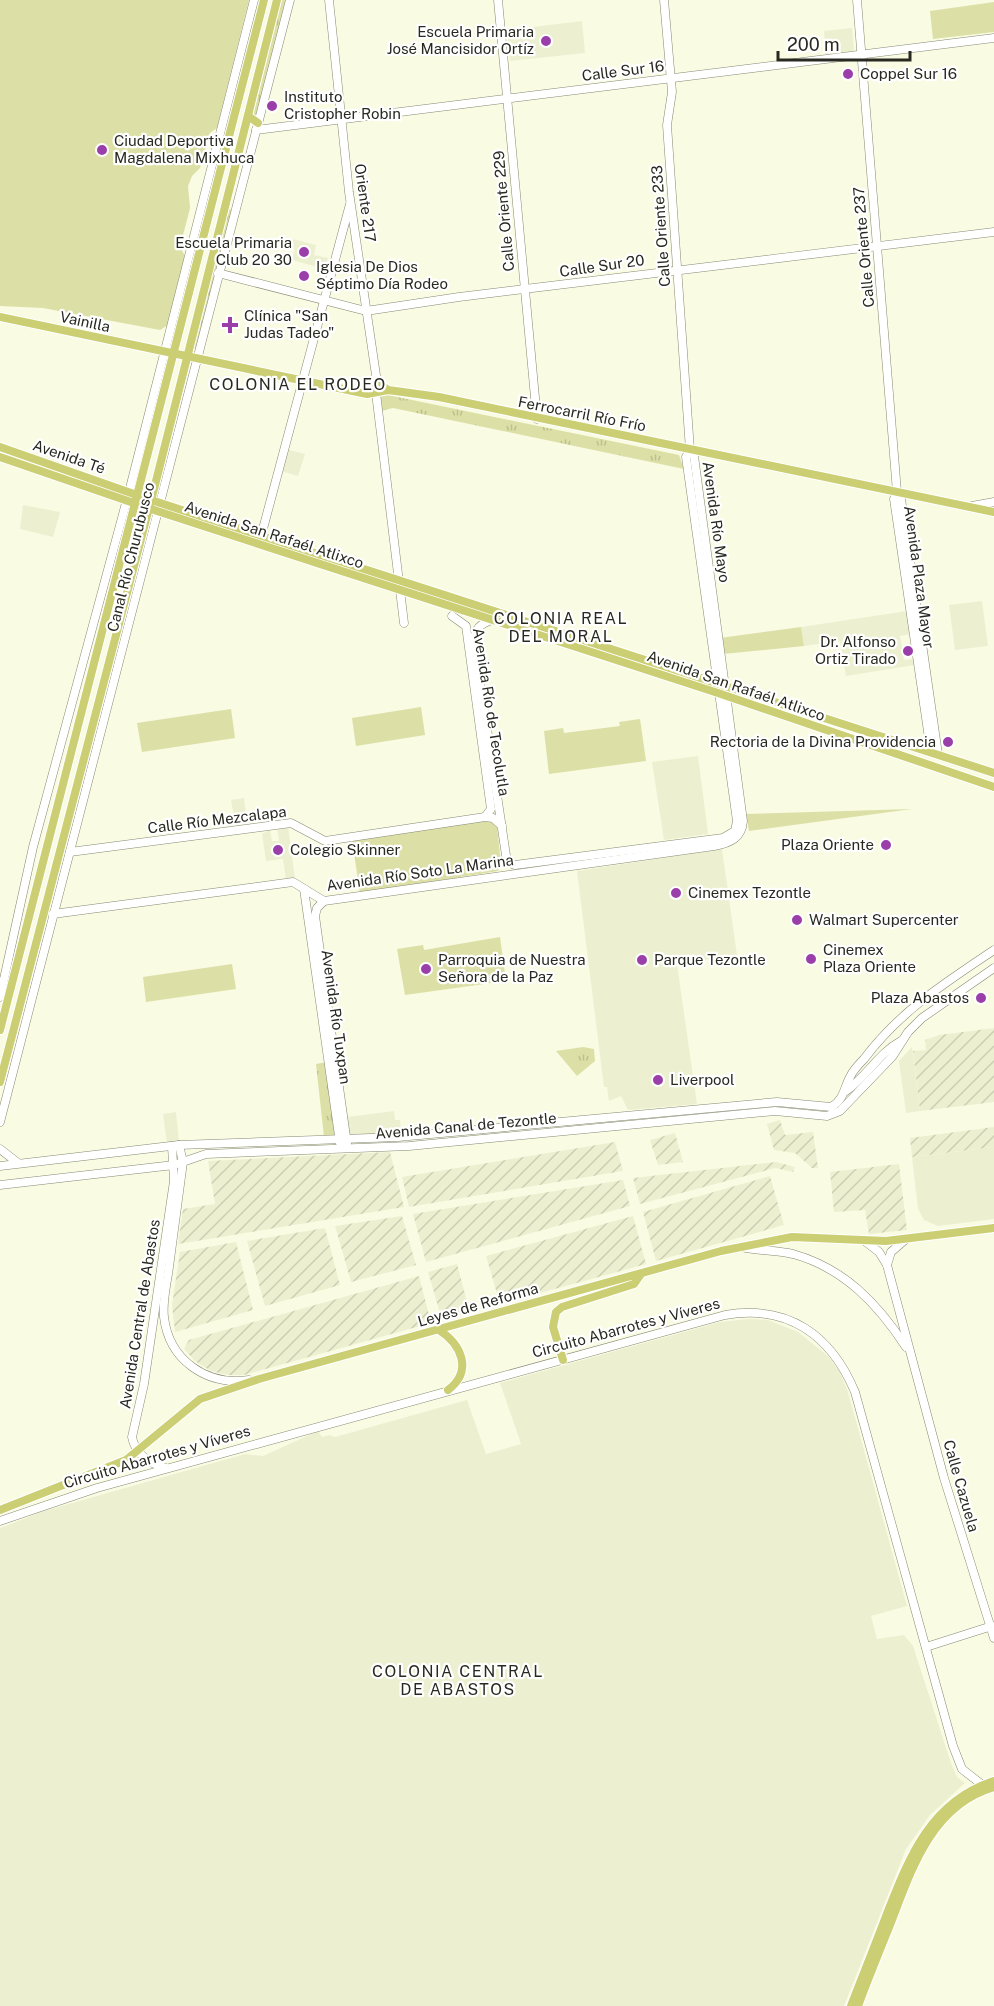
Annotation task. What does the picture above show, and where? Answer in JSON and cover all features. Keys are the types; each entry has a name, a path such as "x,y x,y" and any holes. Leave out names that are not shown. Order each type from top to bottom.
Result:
{"main road":[{"name":"Canal Río Churubusco","path":"1,1023 132,498 175,353 264,0"},
{"name":"Canal Río Churubusco","path":"0,1082 192,358 277,0"},
{"path":"248,116 257,127"},
{"name":"Vainilla","path":"0,317 165,351"},
{"name":"Ferrocarril Río Frío","path":"165,351 367,394 388,390 439,397 994,512"},
{"path":"377,382 388,390"},
{"name":"Avenida Té","path":"0,447 132,498"},
{"name":"Avenida Té","path":"0,457 132,498"},
{"name":"Avenida San Rafaél Atlixco","path":"132,498 260,540 399,590 722,694 994,787"},
{"name":"Avenida San Rafaél Atlixco","path":"260,540 398,578 994,773"},
{"name":"Leyes de Reforma","path":"0,1510 126,1460 139,1451 169,1422 200,1399 259,1378 741,1246 792,1238 866,1242 994,1228"},
{"path":"563,1360 553,1327 556,1312 562,1307 634,1284 641,1274"},
{"path":"439,1330 456,1345 464,1371 458,1382 448,1390"},
{"path":"851,2006 904,1870 923,1833 952,1803 989,1786"},
{"path":"858,2006 921,1849 941,1821 989,1786"}],"street":[{"name":"Canal Río Churubusco","path":"0,997 33,847 132,498 165,351 254,0"},
{"name":"Canal Río Churubusco","path":"192,358 218,273 290,0"},
{"name":"Oriente 217","path":"329,0 341,120 377,382 376,393 404,623"},
{"name":"Calle Oriente 229","path":"498,0 537,419"},
{"name":"Calle Oriente 233","path":"664,0 671,78 667,125 690,450"},
{"name":"Calle Oriente 237","path":"857,0 897,492"},
{"name":"Calle Sur 16","path":"257,127 341,120 994,38"},
{"path":"260,540 351,200"},
{"name":"Calle Sur 20","path":"218,273 323,302 366,311 524,289 994,232"},
{"name":"Avenida Río Mayo","path":"690,450 686,457 742,820 740,833 724,841"},
{"name":"Avenida Plaza Mayor","path":"897,492 894,498 934,753"},
{"path":"971,506 994,502"},
{"name":"Canal Río Churubusco","path":"0,1122 70,852 154,506"},
{"name":"Avenida Río de Tecolutla","path":"452,616 466,626 491,809 485,817"},
{"name":"Avenida Río de Tecolutla","path":"492,620 479,626 474,635 474,642 507,862"},
{"path":"485,817 493,818 502,826"},
{"name":"Calle Río Mezcalapa","path":"70,852 291,823 325,841 485,817"},
{"name":"Avenida Río Soto La Marina","path":"507,862 515,865 724,841"},
{"name":"Avenida Río Soto La Marina","path":"53,914 293,882 324,901 724,841"},
{"path":"500,875 507,862"},
{"name":"Avenida Río Tuxpan","path":"304,889 327,1023"},
{"name":"Avenida Río Tuxpan","path":"324,901 317,908 315,916 327,1023 347,1148"},
{"name":"Avenida Canal de Tezontle","path":"846,1091 850,1077 894,1022 994,950"},
{"name":"Avenida Canal de Tezontle","path":"0,1185 174,1165 206,1154 410,1146 775,1110 827,1116 848,1105 892,1057 922,1018 994,968"},
{"path":"952,979 959,983 960,991"},
{"path":"912,1007 912,1014 922,1018"},
{"name":"Avenida Canal de Tezontle","path":"0,1166 176,1145 347,1138 777,1102 826,1108 835,1105 891,1046 903,1040"},
{"path":"347,1138 352,1143 347,1148"},
{"name":"Avenida Central de Abastos","path":"176,1145 183,1162 163,1308 170,1339 186,1363 205,1376 228,1382 259,1378"},
{"name":"Avenida Central de Abastos","path":"139,1451 132,1437 160,1277 176,1145"},
{"path":"0,1149 18,1163"},
{"path":"887,1265 891,1252 906,1239"},
{"name":"Calle Cazuela","path":"866,1242 879,1252 887,1265 908,1350 974,1580 993,1627 994,1637"},
{"name":"Calle Cazuela","path":"741,1246 792,1254 842,1276 882,1312 908,1350"},
{"name":"Circuito Abarrotes y Víveres","path":"0,1521 55,1501 167,1468 448,1390 741,1312 766,1314 794,1322 823,1341 845,1367 855,1392 958,1762 966,1774 989,1786"},
{"path":"139,1451 152,1463 167,1468"},
{"path":"926,1647 993,1627"}],"shaded area":[{"name":"Escuela Primaria José Mancisidor Ortíz","path":"582,21 585,53 510,61 507,30"},
{"path":"852,28 854,51 826,55 824,31"},
{"name":"Escuela Primaria Club 20 30","path":"293,239 316,245 314,255 328,258 325,269 292,260 295,249 290,248"},
{"path":"286,449 305,454 298,476 281,471"},
{"path":"23,505 60,512 53,537 20,529"},
{"path":"982,601 988,646 955,650 949,605"},
{"path":"907,611 911,634 900,636 904,660 914,659 915,665 846,676 840,641 804,646 801,627"},
{"path":"698,756 708,834 664,840 652,762"},
{"path":"244,798 247,822 236,827 231,800"},
{"name":"Colegio Skinner","path":"288,826 295,879 286,880 283,859 266,861 262,834 270,830 272,841 279,841 277,827"},
{"path":"722,849 737,955 677,964 697,1104 628,1110 621,1096 609,1101 607,1087 604,1087 577,871"},
{"path":"994,1028 994,1102 920,1111 913,1051 926,1050 925,1040 939,1035"},
{"path":"912,1047 920,1111 906,1113 899,1061"},
{"path":"394,1111 395,1120 400,1120 401,1134 349,1137 347,1117"},
{"path":"176,1112 179,1143 167,1144 163,1114"},
{"path":"780,1120 785,1135 813,1132 818,1168 812,1168 795,1153 774,1150 767,1124"},
{"path":"994,1127 994,1147 912,1157 910,1138"},
{"path":"675,1133 683,1162 658,1165 650,1140"},
{"path":"615,1142 623,1171 409,1207 402,1177"},
{"path":"994,1147 994,1219 938,1226 924,1220 918,1209 912,1157"},
{"path":"390,1152 404,1207 178,1244 183,1209 215,1204 208,1161"},
{"path":"776,1162 795,1167 793,1172 775,1168 640,1204 633,1178"},
{"path":"899,1164 907,1230 869,1234 865,1210 834,1212 830,1172"},
{"path":"770,1176 784,1225 656,1261 643,1212"},
{"path":"623,1180 630,1206 426,1262 413,1214"},
{"path":"402,1216 416,1265 351,1282 335,1226"},
{"path":"633,1216 646,1264 500,1304 486,1256"},
{"path":"325,1228 340,1285 265,1306 247,1241"},
{"path":"236,1242 253,1310 175,1332 172,1305 180,1252"},
{"path":"457,1264 470,1313 442,1320 428,1272"},
{"path":"419,1276 431,1323 244,1375 228,1375 211,1371 195,1361 184,1349 189,1340"},
{"path":"768,1320 798,1332 828,1356 840,1372 848,1392 907,1606 871,1616 877,1639 904,1635 913,1646 951,1763 957,1777 965,1783 930,1815 906,1849 844,2006 0,2006 0,1528 44,1511 245,1454 263,1456 318,1431 322,1437 329,1435 335,1437 467,1400 486,1454 521,1444 500,1383 720,1322"}],"green space":[{"name":"Ciudad Deportiva Magdalena Mixhuca","path":"0,0 249,0 217,128 210,133 200,168 192,176 188,186 190,208 180,247 185,256 168,325 160,330 43,308 0,306"},
{"path":"256,0 260,0 225,144 220,143"},
{"path":"281,0 286,0 256,118 253,115"},
{"path":"994,2 994,32 933,39 930,11"},
{"path":"218,149 223,150 171,343 169,343"},
{"path":"229,209 233,210 197,349 193,348"},
{"path":"388,395 679,455 684,469 393,408 381,411 379,397"},
{"path":"801,627 804,646 723,654 720,638"},
{"path":"421,707 425,735 356,746 352,718"},
{"path":"231,709 235,738 142,752 137,723"},
{"path":"640,719 646,761 549,774 544,731 563,728 564,733 620,726 619,722"},
{"path":"912,809 749,831 746,814"},
{"path":"490,820 497,825 501,865 498,871 360,893 352,840"},
{"path":"500,937 506,981 405,995 397,949 423,945 424,950"},
{"path":"232,964 236,989 146,1002 143,977"},
{"path":"583,1047 594,1049 595,1061 577,1076 556,1051"},
{"path":"327,1062 338,1137 324,1137 316,1064"}],"place":[{"name":"Escuela Primaria José Mancisidor Ortíz","path":"546,41"},
{"name":"Coppel Sur 16","path":"848,74"},
{"name":"Instituto Cristopher Robin","path":"272,106"},
{"name":"Ciudad Deportiva Magdalena Mixhuca","path":"102,150"},
{"name":"Escuela Primaria Club 20 30","path":"304,252"},
{"name":"Iglesia De Dios Séptimo Día Rodeo","path":"304,276"},
{"name":"Clínica \"San Judas Tadeo\"","path":"230,325"},
{"name":"Dr. Alfonso Ortiz Tirado","path":"908,651"},
{"name":"Rectoria de la Divina Providencia","path":"948,742"},
{"name":"Plaza Oriente","path":"886,845"},
{"name":"Colegio Skinner","path":"278,850"},
{"name":"Cinemex Tezontle","path":"676,893"},
{"name":"Walmart Supercenter","path":"797,920"},
{"name":"Cinemex Plaza Oriente","path":"811,959"},
{"name":"Parque Tezontle","path":"642,960"},
{"name":"Parroquia de Nuestra Señora de la Paz","path":"426,969"},
{"name":"Plaza Abastos","path":"981,998"},
{"name":"Liverpool","path":"658,1080"}],"district":[{"name":"COLONIA EL RODEO","path":"298,384"},
{"name":"COLONIA REAL DEL MORAL","path":"561,627"},
{"name":"COLONIA CENTRAL DE ABASTOS","path":"458,1680"}]}
